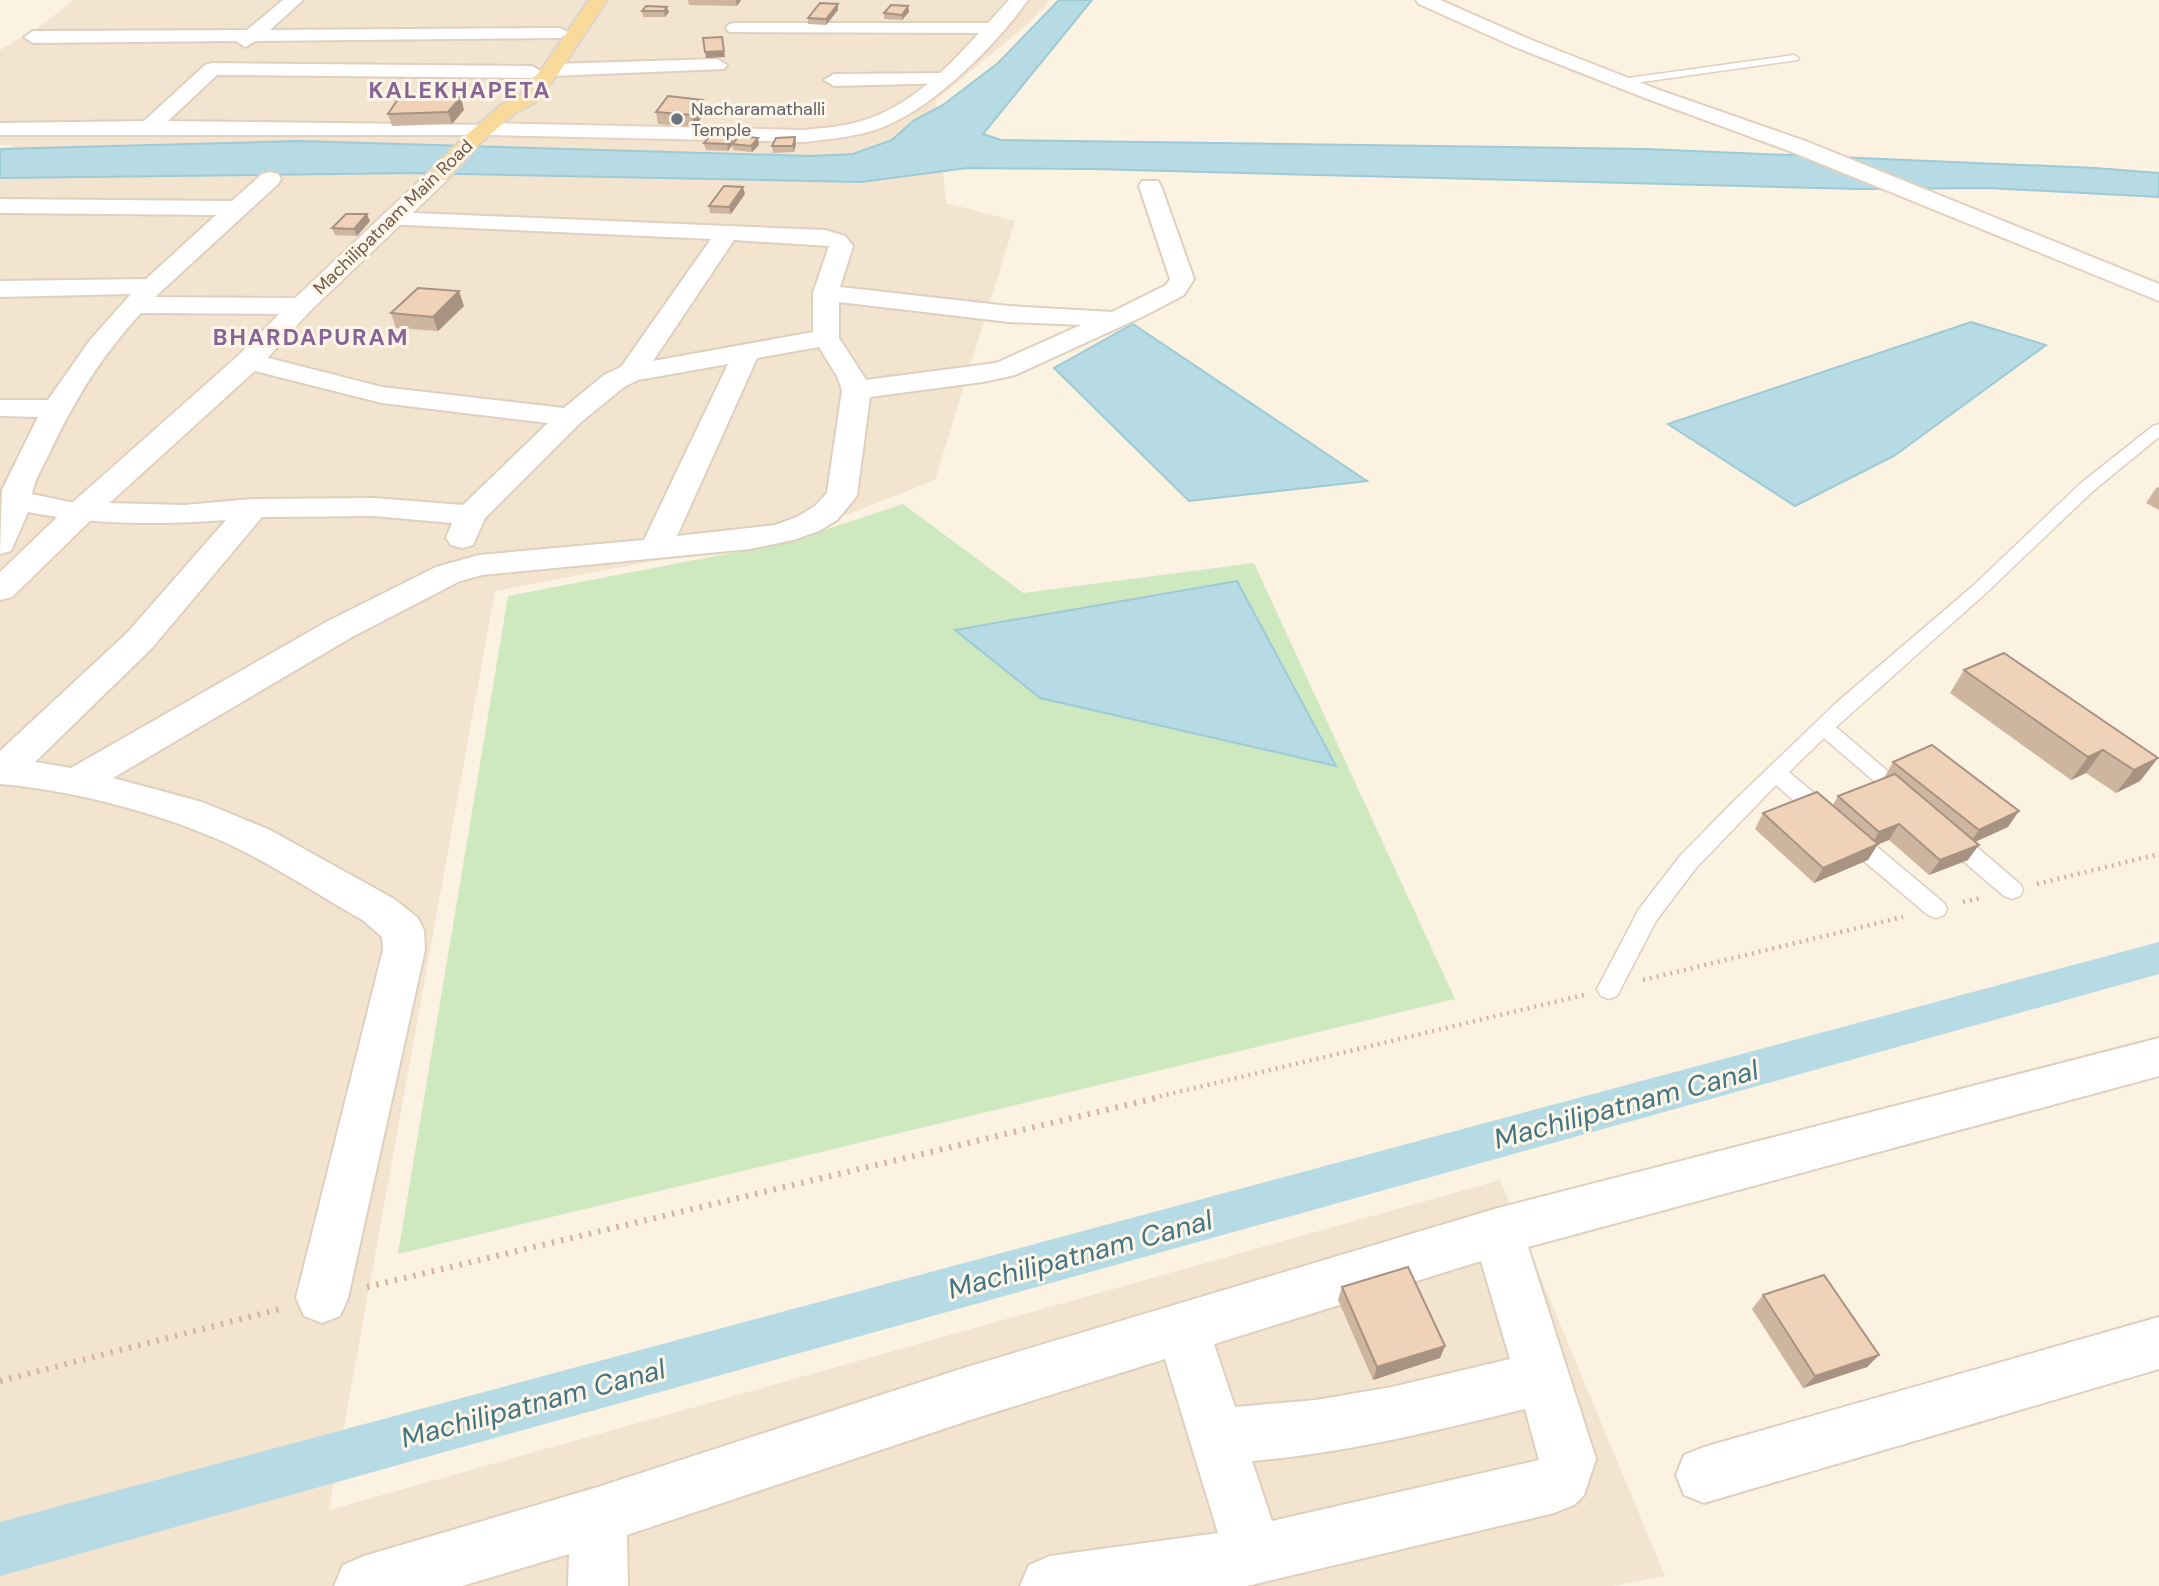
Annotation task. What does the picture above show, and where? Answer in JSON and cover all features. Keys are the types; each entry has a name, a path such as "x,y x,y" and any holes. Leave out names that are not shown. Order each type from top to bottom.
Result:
{"main road":[{"path":"478,135 508,108 527,99 560,33 584,0"},
{"path":"541,71 598,0"},
{"name":"Machilipatnam Main Road","path":"439,175 478,135"}],"street":[{"path":"149,127 212,69 294,0"},
{"path":"1013,0 1019,0"},
{"name":"Machilipatnam Main Road","path":"478,135 804,136 853,130 900,113 923,98 1019,0"},
{"path":"1426,0 1621,82 1800,147 2159,293"},
{"path":"735,28 993,28"},
{"path":"33,37 560,33"},
{"path":"212,69 541,71 717,65"},
{"path":"834,80 943,79"},
{"path":"0,129 149,127 478,135"},
{"name":"Machilipatnam Main Road","path":"0,590 72,510 249,361 301,306 439,175"},
{"path":"0,544 18,500 17,490 57,409 80,372 143,295 270,179"},
{"path":"856,390 1006,369 1116,320 1175,290 1182,279 1150,186"},
{"path":"0,206 237,208"},
{"path":"76,782 340,629 448,574 479,565 750,539 782,533 826,513 842,495 856,390 851,376 827,338 826,293 841,246 837,240 825,237 728,232 515,226 392,219"},
{"path":"631,373 728,232"},
{"path":"0,289 301,306"},
{"path":"826,293 1009,314 1116,320"},
{"path":"448,574 471,515 570,417 614,382 631,373 827,338"},
{"path":"656,548 746,354"},
{"path":"249,361 382,395 570,417"},
{"path":"0,408 57,409"},
{"path":"18,500 72,510 184,514 253,508 374,507 471,515"},
{"path":"1,771 140,640 253,508"},
{"path":"1,771 76,782 188,813 256,840 379,910 403,930 404,950 322,1298"},
{"path":"364,1586 598,1516 967,1394 1498,1232 2159,1057"},
{"path":"1050,1586 1254,1555 1554,1485 1564,1475 1568,1459 1498,1232"},
{"path":"1182,1328 1254,1555"},
{"path":"1704,1475 2159,1343"},
{"path":"1215,1437 1316,1428 1542,1378"},
{"path":"598,1516 598,1586"}],"lane":[{"path":"1621,82 1794,58"},
{"path":"1609,989 1647,915 1688,862 1823,727 1980,589 2087,487 2159,429"},
{"path":"1823,727 1918,808"},
{"path":"1776,773 1936,909"},
{"path":"1939,827 2012,890"}],"path":[{"path":"0,1381 322,1298 2159,854"}],"shaded area":[{"path":"74,0 1050,0 1029,23 936,100 946,203 1015,221 935,480 804,532 495,591 329,1510 1500,1180 1665,1576 1613,1586 0,1586 0,154 14,145 0,145 0,50 39,27"}],"green space":[{"path":"903,504 1023,593 1254,563 1455,999 398,1254 508,596 789,542"}],"water":[{"path":"1059,0 1092,0 983,134 1001,140 1646,149 2095,168 2159,173 2159,197 1987,188 1858,189 1093,169 967,168 861,182 415,173 0,178 0,149 298,141 811,156 853,154 892,140 913,121 943,105 998,63"},
{"path":"1971,322 2046,345 1894,456 1795,506 1668,424"},
{"path":"1133,324 1367,481 1189,501 1054,368"},
{"path":"1237,581 1336,766 1040,698 955,630"}],"building":[{"path":"820,3 838,4 826,19 808,18"},
{"path":"891,5 908,6 902,15 884,13"},
{"path":"646,6 667,7 664,11 642,11"},
{"path":"722,37 724,51 705,52 703,38"},
{"path":"400,96 461,97 448,112 388,114"},
{"path":"668,96 703,100 692,115 656,112"},
{"path":"710,136 732,137 727,144 704,143"},
{"path":"739,136 758,138 751,146 732,144"},
{"path":"795,137 793,146 772,146 776,138"},
{"path":"724,186 743,187 729,207 709,206"},
{"path":"346,214 367,214 354,229 332,228"},
{"path":"418,288 459,291 433,317 391,313"},
{"path":"2004,653 2158,758 2134,770 2103,750 2088,757 1964,670"},
{"path":"1932,745 2019,811 1979,830 1893,762"},
{"path":"1895,774 1979,845 1940,860 1899,824 1879,832 1838,796"},
{"path":"1817,792 1878,844 1823,868 1763,813"},
{"path":"1408,1267 1445,1346 1377,1367 1342,1287"},
{"path":"1824,1275 1879,1355 1815,1376 1763,1295"}],"waterway":[{"name":"Machilipatnam Canal","path":"0,1549 2159,958"}],"place":[{"name":"Nacharamathalli Temple","path":"677,119"}],"district":[{"name":"KALEKHAPETA","path":"460,90"},
{"name":"BHARDAPURAM","path":"311,337"}]}
